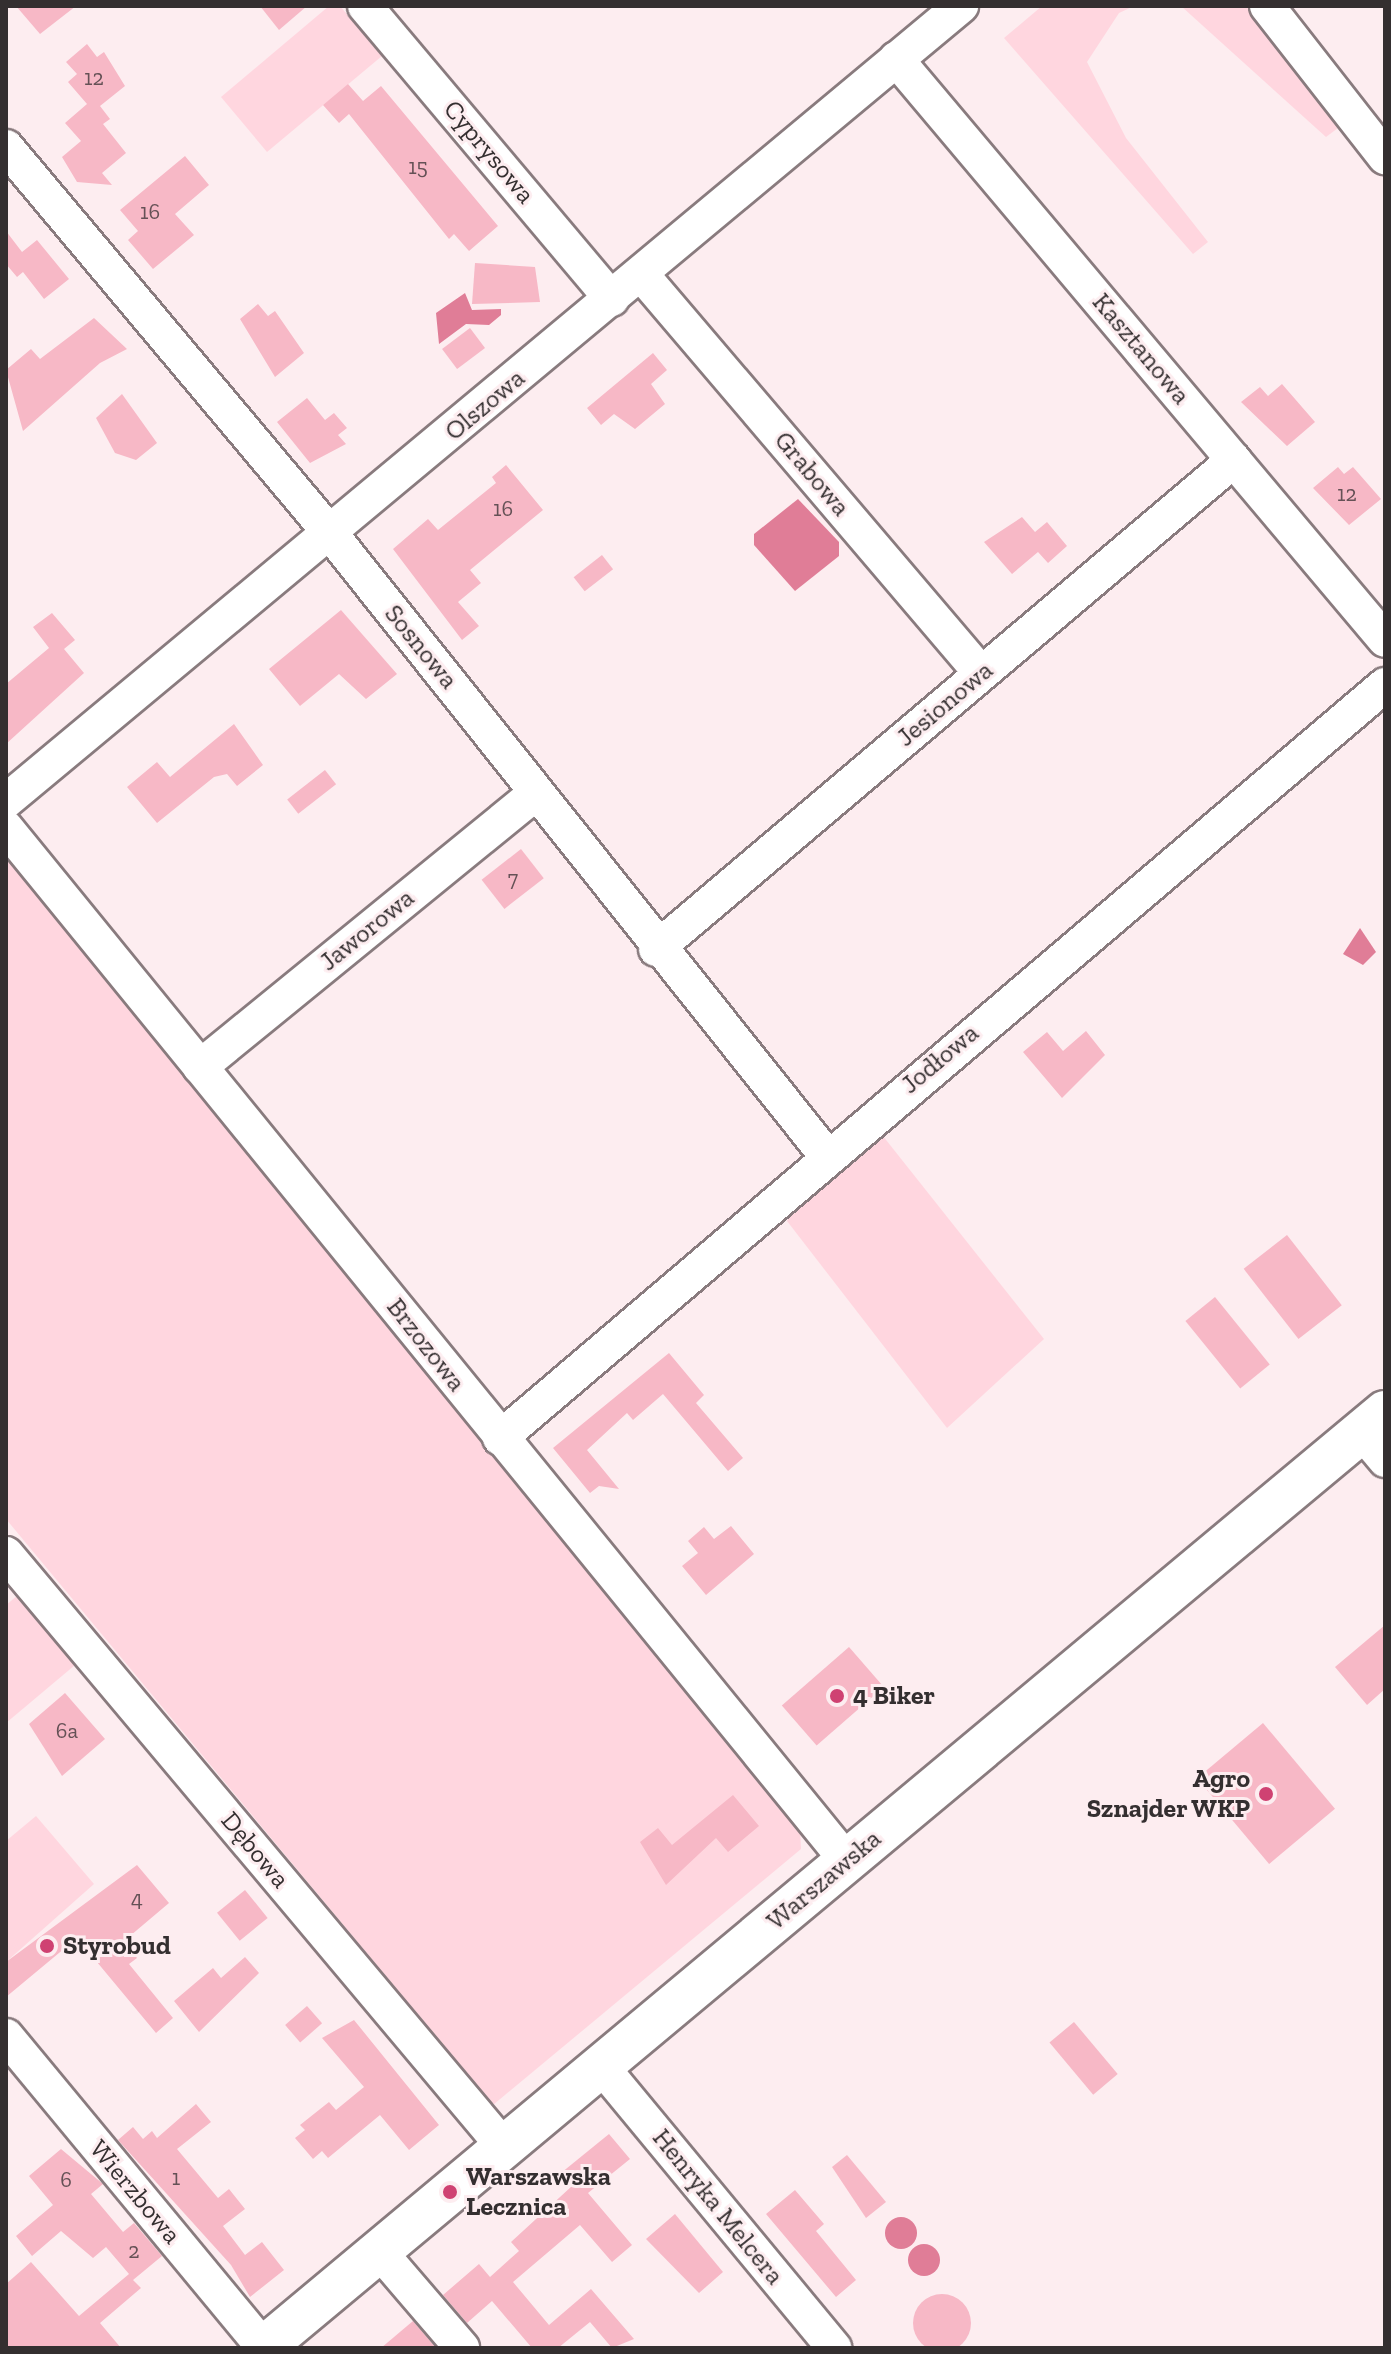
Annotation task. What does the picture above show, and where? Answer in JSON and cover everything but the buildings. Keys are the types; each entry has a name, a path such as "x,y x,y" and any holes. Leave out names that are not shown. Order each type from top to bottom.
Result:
{"main road":[{"name":"Warszawska","path":"278,2343 379,2251 847,1861 1377,1434"}],"street":[{"name":"Cyprysowa","path":"365,6 612,299"},
{"name":"Olszowa","path":"6,801 642,275 961,6"},
{"path":"1267,6 1385,157"},
{"name":"Kasztanowa","path":"896,59 1385,640"},
{"name":"Sosnowa","path":"6,147 330,533 656,949 826,1155"},
{"name":"Grabowa","path":"642,275 981,673"},
{"name":"Jesionowa","path":"656,949 1234,460"},
{"name":"Jodłowa","path":"500,1438 787,1199 826,1155 1385,685"},
{"name":"Jaworowa","path":"200,1067 535,794"},
{"name":"Brzozowa","path":"6,828 847,1861"},
{"name":"Dębowa","path":"6,1554 504,2147"},
{"name":"Wierzbowa","path":"6,2036 278,2343"},
{"name":"Henryka Melcera","path":"601,2066 834,2348"},
{"path":"379,2251 462,2348"}],"shaded area":[{"path":"329,6 340,6 382,56 267,152 221,97"},
{"path":"1042,6 1134,6 1119,13 1087,62 1126,138 1208,242 1193,254 1004,38"},
{"path":"1181,6 1255,6 1346,122 1326,137"},
{"path":"465,293 472,310 501,309 501,315 489,325 466,324 439,344 436,313"},
{"path":"798,499 839,542 839,556 795,591 754,545 754,534"},
{"path":"6,852 800,1827 801,1849 493,2105 6,1519"},
{"path":"1360,928 1376,952 1363,965 1343,954"},
{"path":"875,1126 1044,1339 947,1428 787,1221 798,1194"},
{"path":"17,1596 75,1665 6,1723 6,1605"},
{"path":"36,1816 94,1884 6,1962 6,1841"},
{"path":"901,2217 912,2222 917,2233 912,2244 901,2249 890,2244 885,2233 890,2222"},
{"path":"924,2244 935,2249 940,2260 935,2271 924,2276 913,2271 908,2260 913,2249"}],"place":[{"name":"4 Biker","path":"837,1696"},
{"name":"Agro Sznajder WKP","path":"1266,1794"},
{"name":"Styrobud","path":"47,1946"},
{"name":"Warszawska Lecznica","path":"450,2192"}]}
